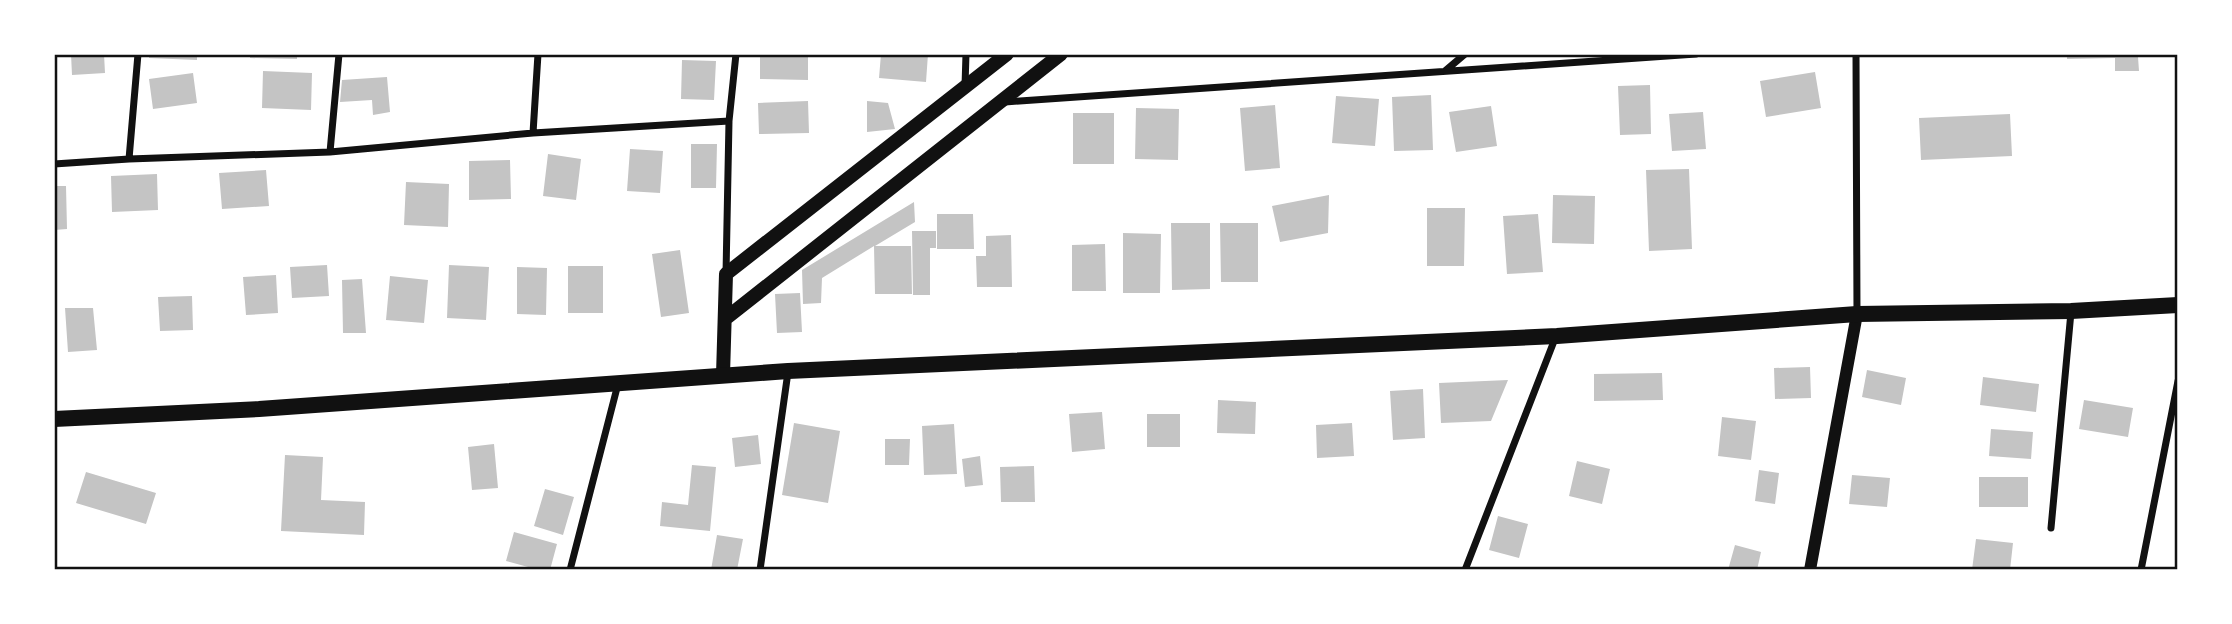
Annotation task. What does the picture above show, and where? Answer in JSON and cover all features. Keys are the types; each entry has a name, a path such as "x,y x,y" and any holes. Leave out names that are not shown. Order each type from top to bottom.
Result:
{"main road":[{"path":"723,375 726,274 1007,54"},
{"path":"724,319 1061,54"},
{"path":"54,419 273,408 788,371 1557,336 1857,314 2071,312 2178,305"}],"street":[{"path":"130,159 138,54"},
{"path":"330,152 339,54"},
{"path":"533,133 538,54"},
{"path":"726,274 729,121 736,54"},
{"path":"965,87 967,54"},
{"path":"1446,71 1465,54"},
{"path":"1001,102 1696,54"},
{"path":"1810,570 1857,314 1856,54"},
{"path":"54,164 330,152 533,133 729,121"},
{"path":"2051,528 2071,312"},
{"path":"1465,570 1557,336"},
{"path":"760,570 788,371"},
{"path":"2141,570 2178,381"},
{"path":"570,570 618,383"}],"building":[{"path":"71,54 104,54 105,73 72,75"},
{"path":"149,54 197,54 197,60 149,58"},
{"path":"250,54 297,54 297,59 250,58"},
{"path":"760,54 808,54 808,80 760,79"},
{"path":"881,54 928,54 926,82 879,78"},
{"path":"2067,54 2160,56 2138,57 2139,71 2115,71 2115,58 2067,59"},
{"path":"682,60 716,61 714,100 681,99"},
{"path":"263,71 312,73 311,110 262,108"},
{"path":"1815,72 1821,108 1766,117 1760,81"},
{"path":"193,73 197,103 153,109 149,79"},
{"path":"387,77 390,112 373,115 372,100 340,102 342,80"},
{"path":"1650,85 1651,134 1620,135 1618,86"},
{"path":"1431,95 1433,150 1394,151 1392,97"},
{"path":"1336,96 1379,99 1375,146 1332,143"},
{"path":"808,101 809,133 759,134 758,103"},
{"path":"867,101 888,103 895,129 867,132"},
{"path":"1275,105 1280,168 1245,171 1240,108"},
{"path":"1491,106 1497,146 1456,152 1449,112"},
{"path":"1136,108 1179,109 1178,160 1135,159"},
{"path":"1703,112 1706,149 1672,151 1669,114"},
{"path":"1073,113 1114,113 1114,164 1073,164"},
{"path":"2010,114 2012,156 1921,160 1919,118"},
{"path":"691,144 717,144 716,188 691,188"},
{"path":"630,149 663,151 660,193 627,191"},
{"path":"548,154 581,159 576,200 543,196"},
{"path":"510,160 511,199 469,200 469,161"},
{"path":"1689,169 1692,249 1649,251 1646,170"},
{"path":"266,170 269,206 222,209 219,173"},
{"path":"157,174 158,210 112,212 111,176"},
{"path":"406,182 449,184 448,227 404,225"},
{"path":"54,186 66,186 67,229 54,230"},
{"path":"1329,195 1328,233 1280,242 1272,206"},
{"path":"1553,195 1595,196 1594,244 1552,243"},
{"path":"914,202 915,222 875,246 911,246 912,294 875,294 874,246 822,278 821,303 803,304 802,270"},
{"path":"1427,208 1465,208 1464,266 1427,266"},
{"path":"937,214 973,214 974,249 937,249"},
{"path":"1538,214 1543,272 1507,274 1503,216"},
{"path":"1171,223 1210,223 1210,289 1172,290"},
{"path":"1220,223 1258,223 1258,282 1221,282"},
{"path":"912,231 936,231 936,248 930,248 930,295 913,295"},
{"path":"1123,233 1161,234 1160,293 1123,293"},
{"path":"1011,235 1012,287 977,287 976,256 986,256 986,236"},
{"path":"1105,244 1106,291 1072,291 1072,245"},
{"path":"680,250 689,313 661,317 652,254"},
{"path":"327,265 329,296 292,298 290,267"},
{"path":"449,265 489,267 486,320 447,318"},
{"path":"568,266 603,266 603,313 568,313"},
{"path":"517,267 547,268 546,315 517,314"},
{"path":"276,275 278,313 246,315 243,277"},
{"path":"390,276 428,280 424,323 386,320"},
{"path":"362,279 366,333 343,333 342,280"},
{"path":"800,293 802,332 777,333 775,294"},
{"path":"192,296 193,330 160,331 158,297"},
{"path":"65,308 93,308 97,350 68,352"},
{"path":"1810,367 1811,398 1775,399 1774,368"},
{"path":"1867,370 1906,378 1901,405 1862,397"},
{"path":"1662,373 1663,400 1594,401 1594,374"},
{"path":"1983,377 2039,384 2036,412 1980,405"},
{"path":"1508,380 1491,421 1441,423 1439,383"},
{"path":"1423,389 1425,438 1393,440 1390,391"},
{"path":"1218,400 1256,402 1255,434 1217,433"},
{"path":"2084,400 2133,408 2128,437 2079,429"},
{"path":"1102,412 1105,449 1072,452 1069,414"},
{"path":"1147,414 1180,414 1180,447 1147,447"},
{"path":"1722,417 1756,421 1751,460 1718,456"},
{"path":"794,423 840,431 828,503 782,495"},
{"path":"1352,423 1354,456 1317,458 1316,425"},
{"path":"954,424 957,474 924,475 922,426"},
{"path":"1991,429 2033,432 2031,459 1989,456"},
{"path":"758,435 761,464 735,467 732,438"},
{"path":"885,439 910,439 909,465 885,465"},
{"path":"494,444 498,488 472,490 468,447"},
{"path":"285,455 323,457 321,500 365,502 364,535 281,531"},
{"path":"980,456 983,485 965,487 962,459"},
{"path":"1577,461 1610,469 1602,504 1569,496"},
{"path":"692,465 716,467 710,531 660,526 662,502 688,505"},
{"path":"1034,466 1035,502 1001,502 1000,467"},
{"path":"1759,470 1779,473 1775,504 1755,501"},
{"path":"86,472 156,493 146,524 76,503"},
{"path":"1852,475 1890,478 1887,507 1849,504"},
{"path":"1979,477 2028,477 2028,507 1979,507"},
{"path":"545,489 574,497 563,535 534,526"},
{"path":"1498,516 1528,524 1519,558 1489,550"},
{"path":"514,532 557,544 550,570 539,570 506,561"},
{"path":"717,535 743,539 737,570 711,570"},
{"path":"1976,539 2013,543 2010,570 1972,570"},
{"path":"1735,545 1761,552 1757,570 1728,570"}]}
